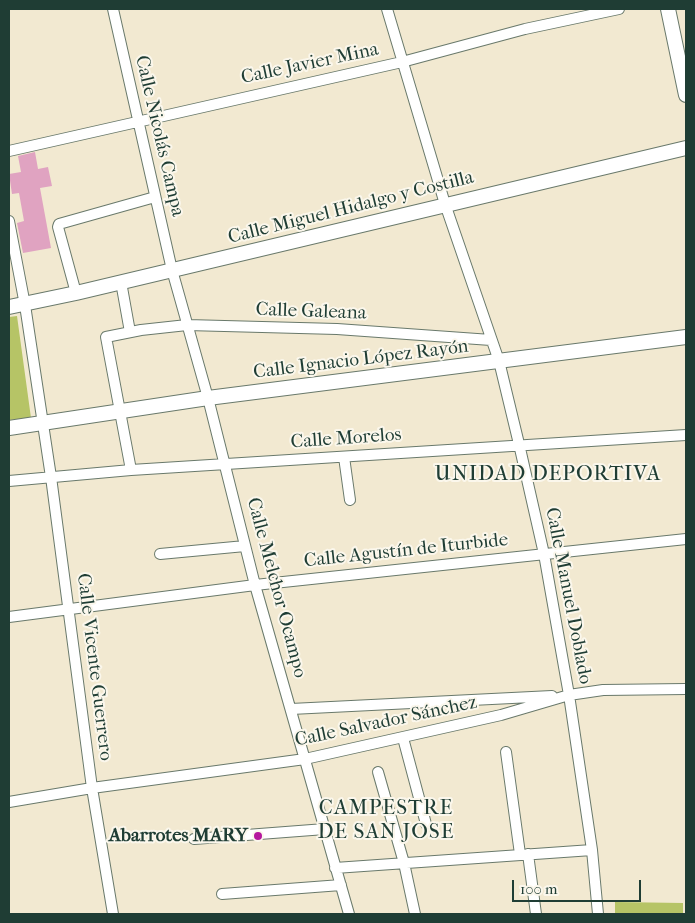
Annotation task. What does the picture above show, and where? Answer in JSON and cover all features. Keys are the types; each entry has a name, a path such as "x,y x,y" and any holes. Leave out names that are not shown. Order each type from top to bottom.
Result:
{"street":[{"name":"Calle Nicolás Campa","path":"113,9 172,270"},
{"name":"Calle Manuel Doblado","path":"387,9 445,204 499,361 519,444 544,554 569,695 592,850 598,914"},
{"name":"Calle Javier Mina","path":"9,151 137,120 402,62 525,29 619,9"},
{"path":"668,9 686,95"},
{"name":"Calle Miguel Hidalgo y Costilla","path":"9,307 25,305 686,148"},
{"path":"76,293 58,227 59,224 155,197"},
{"name":"Calle Vicente Guerrero","path":"9,221 25,305 42,423 52,477 92,788 112,914"},
{"name":"Calle Melchor Ocampo","path":"172,270 208,398 255,585 349,914"},
{"path":"121,282 130,332"},
{"name":"Calle Galeana","path":"121,412 106,337 130,332 187,325 337,329 491,340"},
{"name":"Calle Ignacio López Rayón","path":"9,428 208,398 686,337"},
{"path":"121,412 131,470"},
{"name":"Calle Morelos","path":"9,481 131,470 225,466 519,444 686,435"},
{"path":"344,457 350,500"},
{"name":"Calle Agustín de Iturbide","path":"9,618 255,585 686,539"},
{"path":"160,554 245,546"},
{"name":"Calle Salvador Sánchez","path":"9,802 92,788 305,759 501,715 569,695 603,690 686,689"},
{"path":"291,709 569,695"},
{"path":"403,738 426,824"},
{"path":"506,752 536,914"},
{"path":"378,772 404,863 415,914"},
{"path":"194,839 324,829"},
{"path":"335,868 592,850"},
{"path":"222,894 341,885"}],"green space":[{"path":"17,316 31,418 9,420 9,317"},
{"path":"615,902 683,903 683,914 615,914"}],"building":[{"path":"35,152 38,169 48,167 52,186 40,188 51,248 23,253 17,223 24,221 19,193 12,194 9,174 21,172 18,156"}],"place":[{"name":"Abarrotes MARY","path":"258,836"}],"district":[{"name":"UNIDAD DEPORTIVA","path":"548,475"},
{"name":"CAMPESTRE DE SAN JOSE","path":"386,821"}]}
